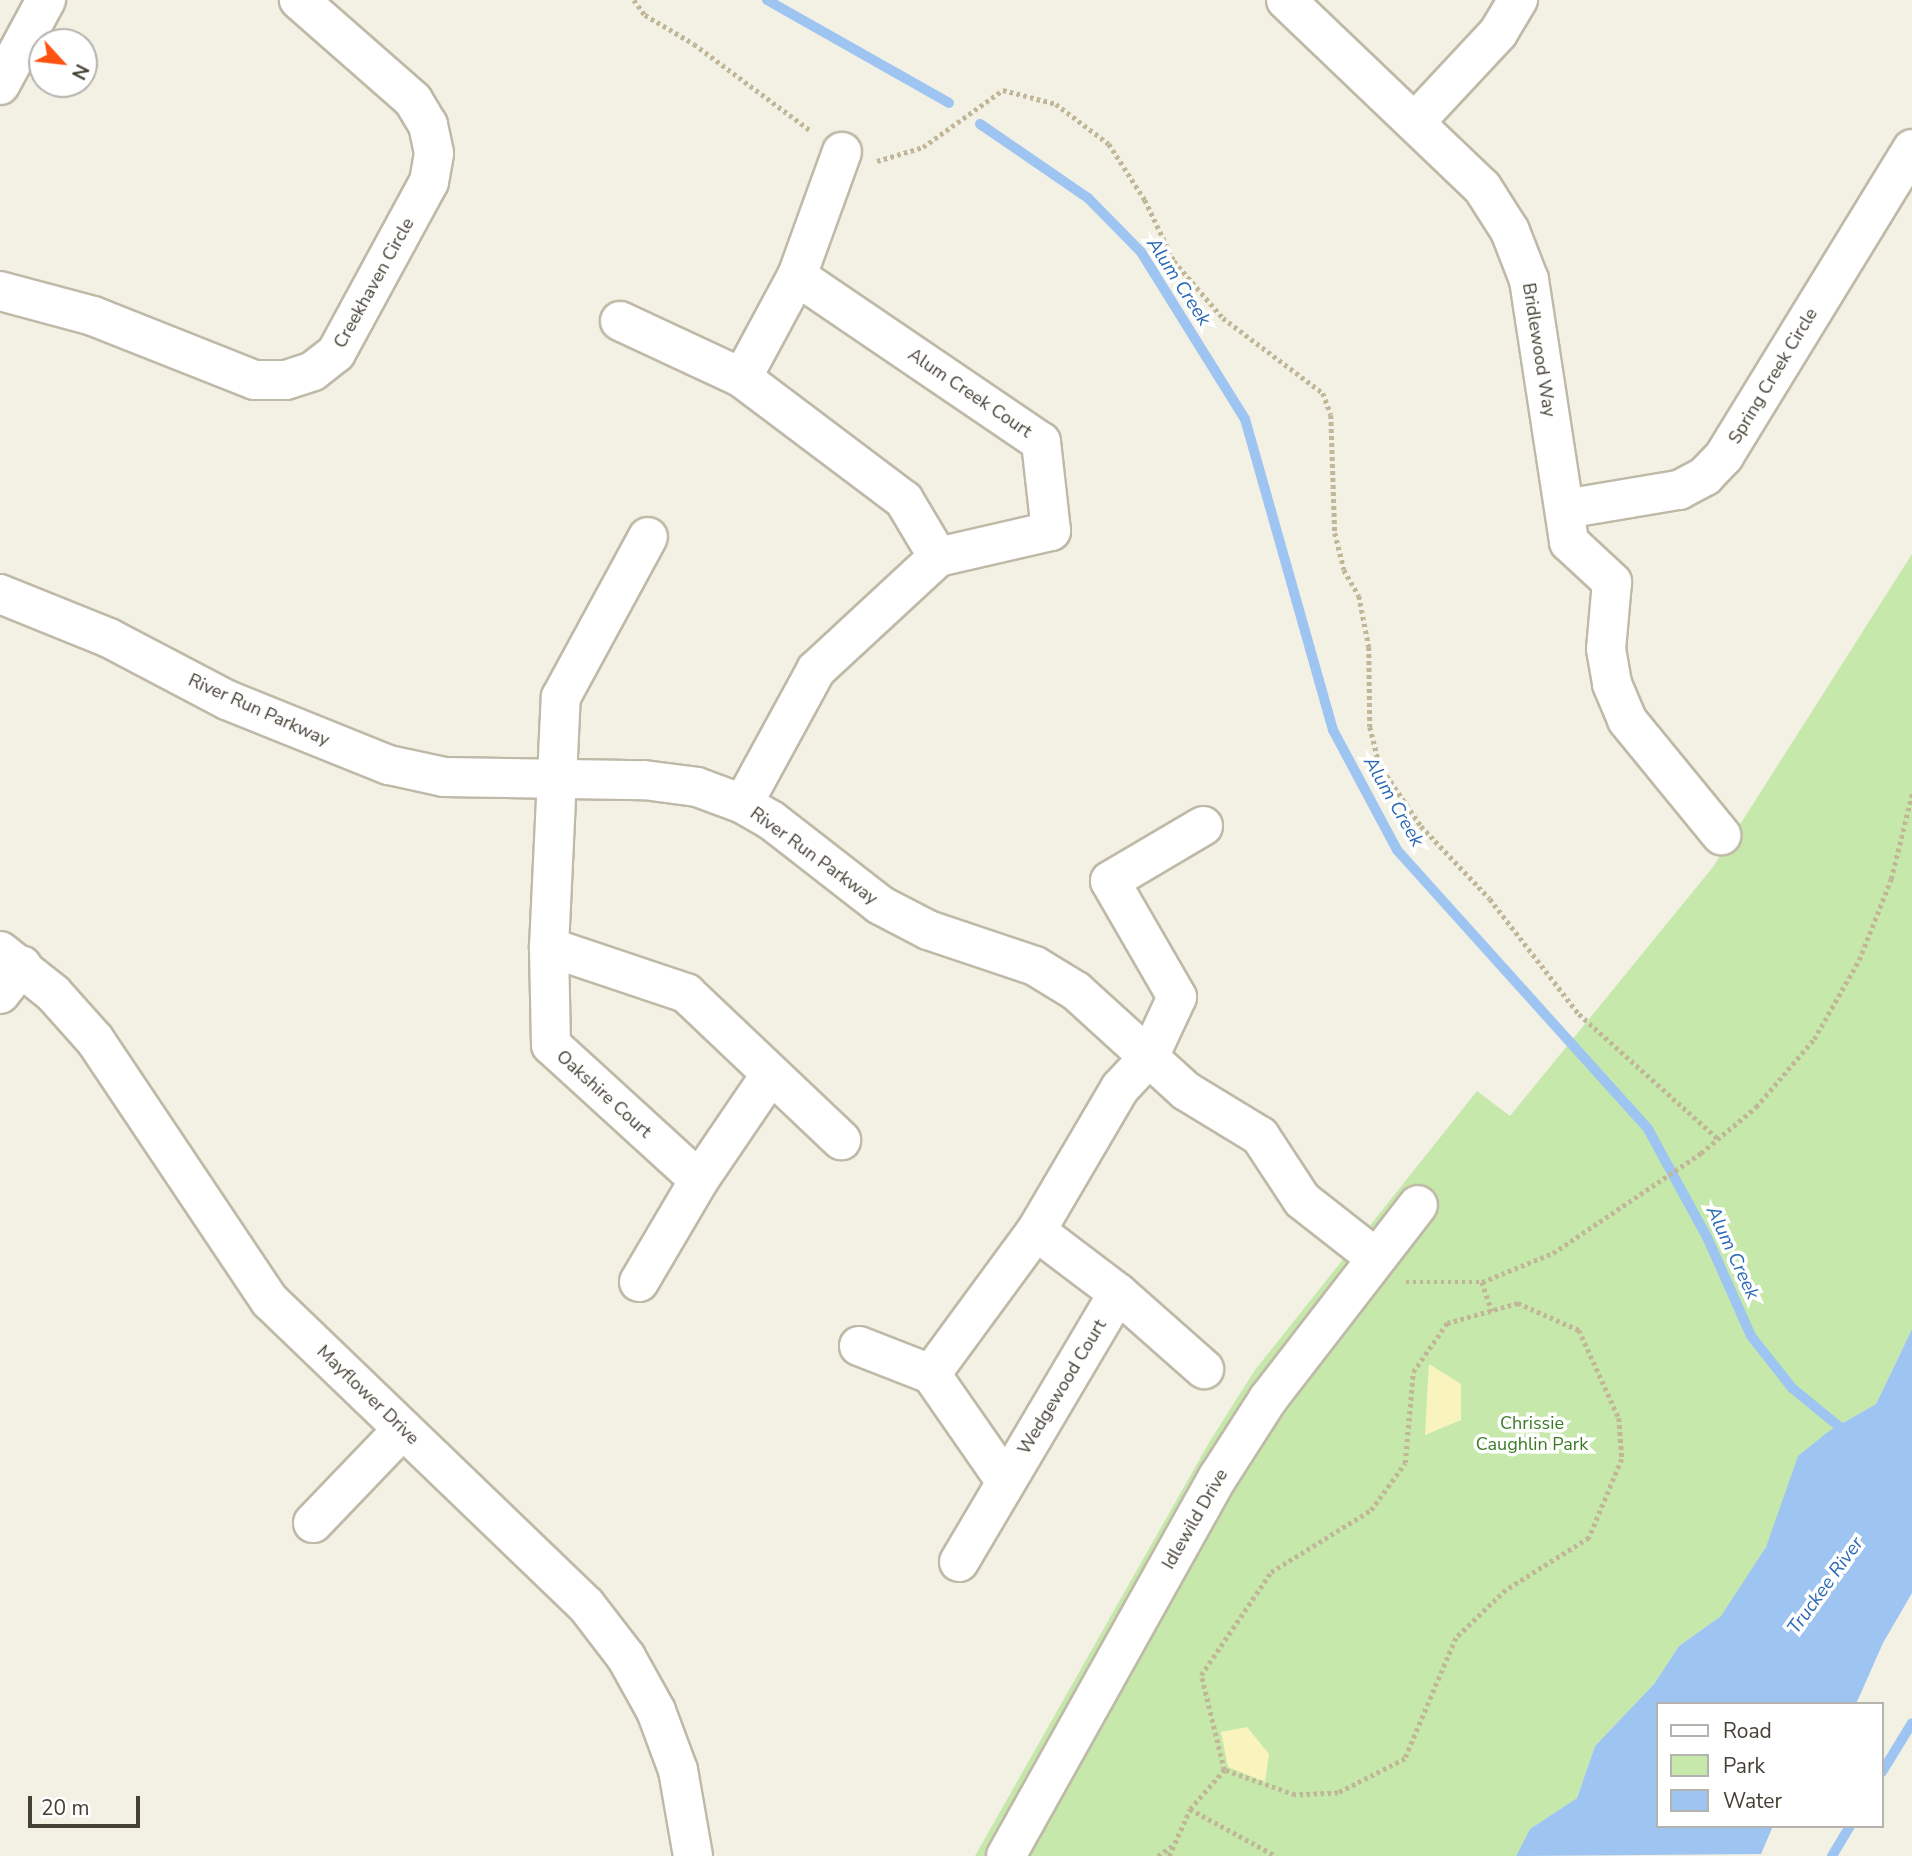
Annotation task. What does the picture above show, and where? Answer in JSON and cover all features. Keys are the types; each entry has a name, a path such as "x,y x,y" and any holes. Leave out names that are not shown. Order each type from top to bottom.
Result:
{"street":[{"path":"0,85 46,0"},
{"name":"Creekhaven Circle","path":"0,291 93,316 255,380 286,380 313,371 336,353 429,182 433,153 428,125 413,100 299,0"},
{"name":"Bridlewood Way","path":"1286,0 1482,187 1510,231 1524,268 1567,525"},
{"path":"1415,121 1497,33 1518,0"},
{"name":"Spring Creek Circle","path":"1567,525 1679,490 1705,476 1724,456 1912,149"},
{"path":"742,378 797,276 842,152"},
{"name":"Alum Creek Court","path":"743,804 816,670 938,557 1051,531 1041,442 797,276"},
{"path":"620,321 742,378 904,500 938,557"},
{"path":"1567,525 1612,582 1606,649 1612,684 1627,720 1721,835"},
{"name":"Oakshire Court","path":"648,537 561,697 549,947 551,1045 699,1180"},
{"name":"River Run Parkway","path":"0,594 63,617 227,700 389,765 444,777 558,776 684,785 743,804 771,820 880,905 928,930 1035,966 1076,990 1186,1091 1260,1136 1303,1200 1369,1270"},
{"path":"859,1346 931,1374 1036,1231 1120,1088 1149,1057 1177,997 1110,881 1203,826"},
{"path":"549,947 686,993 841,1140"},
{"name":"Mayflower Drive","path":"7,970 95,1040 270,1301 586,1605 626,1657 656,1711 678,1770 693,1856"},
{"path":"639,1282 699,1180 771,1074"},
{"name":"Idlewild Drive","path":"1006,1856 1218,1477 1268,1399 1418,1205"},
{"path":"1036,1231 1118,1293 1204,1369"},
{"name":"Wedgewood Court","path":"959,1562 1118,1293"},
{"name":"Wedgewood Court","path":"931,1374 1006,1482"},
{"path":"313,1523 403,1429"}],"path":[{"path":"634,0 645,15 694,44 842,152 864,163 899,158 923,147 1003,90 1056,104 1109,144 1145,200 1174,261 1223,318 1323,393 1331,415 1335,533 1344,570 1359,596 1372,677 1370,727 1379,764 1394,789 1421,826 1490,899 1579,1014 1717,1138"},
{"path":"1369,1270 1482,1282 1553,1253 1701,1153 1756,1107 1788,1072 1836,1004 1891,879 1912,794"},
{"path":"1482,1282 1492,1311"},
{"path":"1518,1303 1579,1330 1619,1418 1622,1459 1589,1538 1506,1590 1455,1638 1405,1759 1338,1793 1295,1795 1224,1770 1201,1675 1271,1572 1371,1510 1405,1464 1413,1372 1447,1323 1518,1303"},
{"path":"1169,1856 1190,1809 1224,1770"},
{"path":"1190,1809 1276,1856"},
{"path":"1158,1856 1174,1844"}],"green space":[{"name":"Chrissie Caughlin Park","path":"1912,554 1912,1329 1876,1404 1829,1431 1752,1572 1721,1616 1679,1646 1654,1684 1595,1746 1577,1798 1530,1829 1516,1856 975,1856 1210,1441 1255,1370 1477,1091 1510,1116 1713,867"}],"sand":[{"path":"1429,1364 1461,1384 1461,1420 1425,1435"},
{"path":"1247,1727 1269,1754 1265,1782 1228,1767 1221,1732"}],"water":[{"name":"Truckee River","path":"1912,1329 1912,1593 1883,1643 1857,1702 1657,1702 1657,1828 1772,1828 1761,1854 1516,1856 1530,1829 1577,1798 1595,1746 1654,1684 1679,1646 1721,1616 1766,1547 1798,1456 1829,1431 1876,1404"}],"waterway":[{"path":"767,0 949,103"},
{"name":"Alum Creek","path":"980,124 1088,198 1141,252 1245,419 1333,730 1397,850 1648,1129 1707,1237 1751,1336 1792,1388 1847,1433"},
{"path":"1884,1769 1912,1723"},
{"path":"1832,1856 1849,1828"}]}
